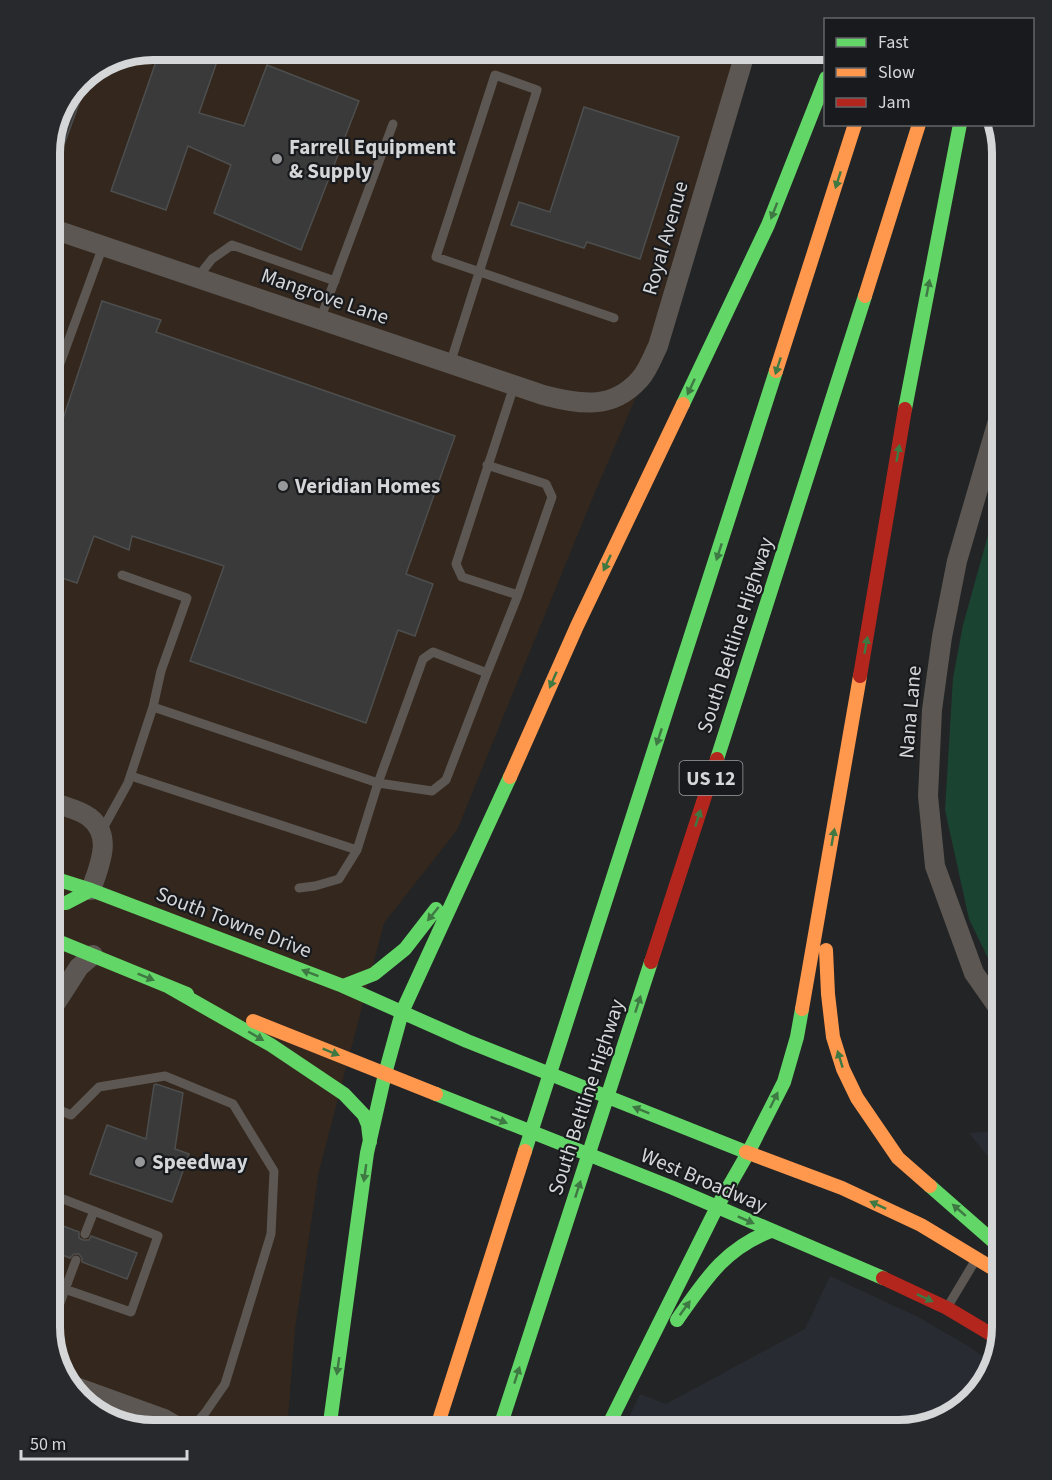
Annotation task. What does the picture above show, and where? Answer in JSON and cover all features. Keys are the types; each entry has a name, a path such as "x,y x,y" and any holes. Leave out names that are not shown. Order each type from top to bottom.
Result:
{"main road":[{"path":"330,1420 370,1142 402,1012 577,626 768,225 824,81"},
{"name":"South Beltline Highway","path":"439,1420 854,126"},
{"name":"South Beltline Highway","path":"502,1420 751,656 918,126"},
{"path":"611,1420 717,1207 748,1153 783,1082 797,1037 824,895 916,346 960,126"},
{"path":"343,986 374,974 405,949 469,868"},
{"name":"South Towne Drive","path":"60,880 343,986 402,1012"},
{"path":"60,904 72,901 91,890"},
{"path":"824,895 828,994 833,1037 843,1069 857,1098 898,1158 992,1240"},
{"path":"60,942 385,1074"},
{"path":"169,987 313,1070 346,1096 362,1113 367,1122 370,1142"},
{"name":"West Broadway","path":"402,1012 467,1041 852,1192 921,1225 992,1268"},
{"name":"West Broadway","path":"385,1074 673,1188 852,1263 947,1308 991,1334"},
{"path":"626,1389 694,1296 732,1252 750,1240 771,1231"}],"street":[{"name":"Royal Avenue","path":"587,403 602,402 624,393 641,378 658,345 743,60"},
{"name":"Mangrove Lane","path":"60,231 514,386 578,404 587,403"},
{"name":"Nana Lane","path":"992,441 957,561 942,637 932,710 928,796 935,866 974,973 992,999"},
{"path":"60,806 95,825 104,852 91,890"},
{"path":"60,997 79,968 93,956"},
{"path":"86,1391 166,1420"}],"lane":[{"path":"450,364 480,271 537,90 495,75 436,257 480,271 614,318"},
{"path":"320,320 393,124"},
{"path":"197,278 212,259 232,244 335,281"},
{"path":"60,364 103,246"},
{"path":"514,386 456,564 462,577 518,595"},
{"path":"153,707 378,783 432,792 446,780 518,595 552,497 546,484 487,465"},
{"path":"95,825 131,776 153,707 161,671 187,598 122,575"},
{"path":"299,888 339,879 357,850 378,783 423,659 433,652 487,673"},
{"path":"131,776 357,850"},
{"path":"60,1110 71,1115 99,1087 165,1076 233,1104 274,1170 271,1234 225,1384 199,1420"},
{"path":"60,1198 158,1236 131,1312 60,1287"},
{"path":"86,1234 94,1211"},
{"path":"947,1308 976,1258"},
{"path":"60,1305 76,1260"}],"shaded area":[{"path":"153,60 743,60 658,346 595,492 457,830 384,923 319,1171 295,1328 288,1420 147,1420 123,1415 101,1404 83,1388 72,1373 63,1351 60,1327 60,147 63,129 76,101 87,87 101,76 118,67"},
{"path":"992,1132 992,1162 969,1133"},
{"path":"830,1276 918,1317 986,1358 980,1373 965,1393 945,1408 923,1417 899,1420 628,1420 640,1394 666,1404 805,1329"}],"green space":[{"path":"992,521 992,966 969,919 945,810 953,678 963,625"}],"building":[{"name":"Farrell Equipment & Supply","path":"157,60 218,60 199,113 244,126 267,65 359,101 301,250 214,213 231,165 188,146 166,210 111,191"},
{"path":"83,92 61,153 63,129 70,112"},
{"path":"584,107 679,137 640,259 587,242 584,248 511,225 519,202 550,212"},
{"name":"Veridian Homes","path":"102,301 161,320 156,332 455,436 406,574 433,584 415,636 398,630 366,723 190,661 224,566 132,536 129,550 94,536 77,583 60,577 61,425"},
{"path":"156,1084 183,1093 175,1149 189,1154 172,1202 90,1174 107,1125 146,1139"},
{"path":"60,1225 79,1232 79,1238 83,1240 89,1240 91,1236 137,1253 127,1279 82,1262 79,1254 74,1254 70,1258 60,1254"}],"traffic: fast":[{"path":"683,404 768,225 824,83"},
{"path":"905,409 960,126"},
{"path":"717,759 865,296"},
{"path":"525,1151 776,371"},
{"path":"330,1420 367,1153 402,1012 510,777"},
{"path":"60,880 343,986 467,1041 746,1152"},
{"path":"60,903 66,903 91,890"},
{"path":"343,986 374,974 405,949 436,909"},
{"path":"60,942 187,994"},
{"path":"502,1420 651,962"},
{"path":"169,987 271,1045 344,1094 364,1115 370,1142"},
{"path":"611,1420 717,1207 748,1153 784,1082 797,1037 802,1009"},
{"path":"436,1094 673,1188 883,1278"},
{"path":"930,1186 992,1240"},
{"path":"677,1320 717,1267 740,1247 771,1231"}],"traffic: slow":[{"path":"776,371 854,126"},
{"path":"865,296 918,126"},
{"path":"510,777 577,626 683,404"},
{"path":"802,1009 860,676"},
{"path":"826,950 833,1037 843,1069 857,1098 898,1158 930,1186"},
{"path":"253,1021 436,1094"},
{"path":"439,1420 525,1151"},
{"path":"746,1152 842,1188 921,1225 992,1268"}],"traffic: jam":[{"path":"860,676 905,409"},
{"path":"651,962 717,759"},
{"path":"883,1278 947,1308 991,1334"}],"place":[{"name":"Farrell Equipment & Supply","path":"277,159"},
{"name":"Veridian Homes","path":"283,486"},
{"name":"Speedway","path":"140,1162"}]}
